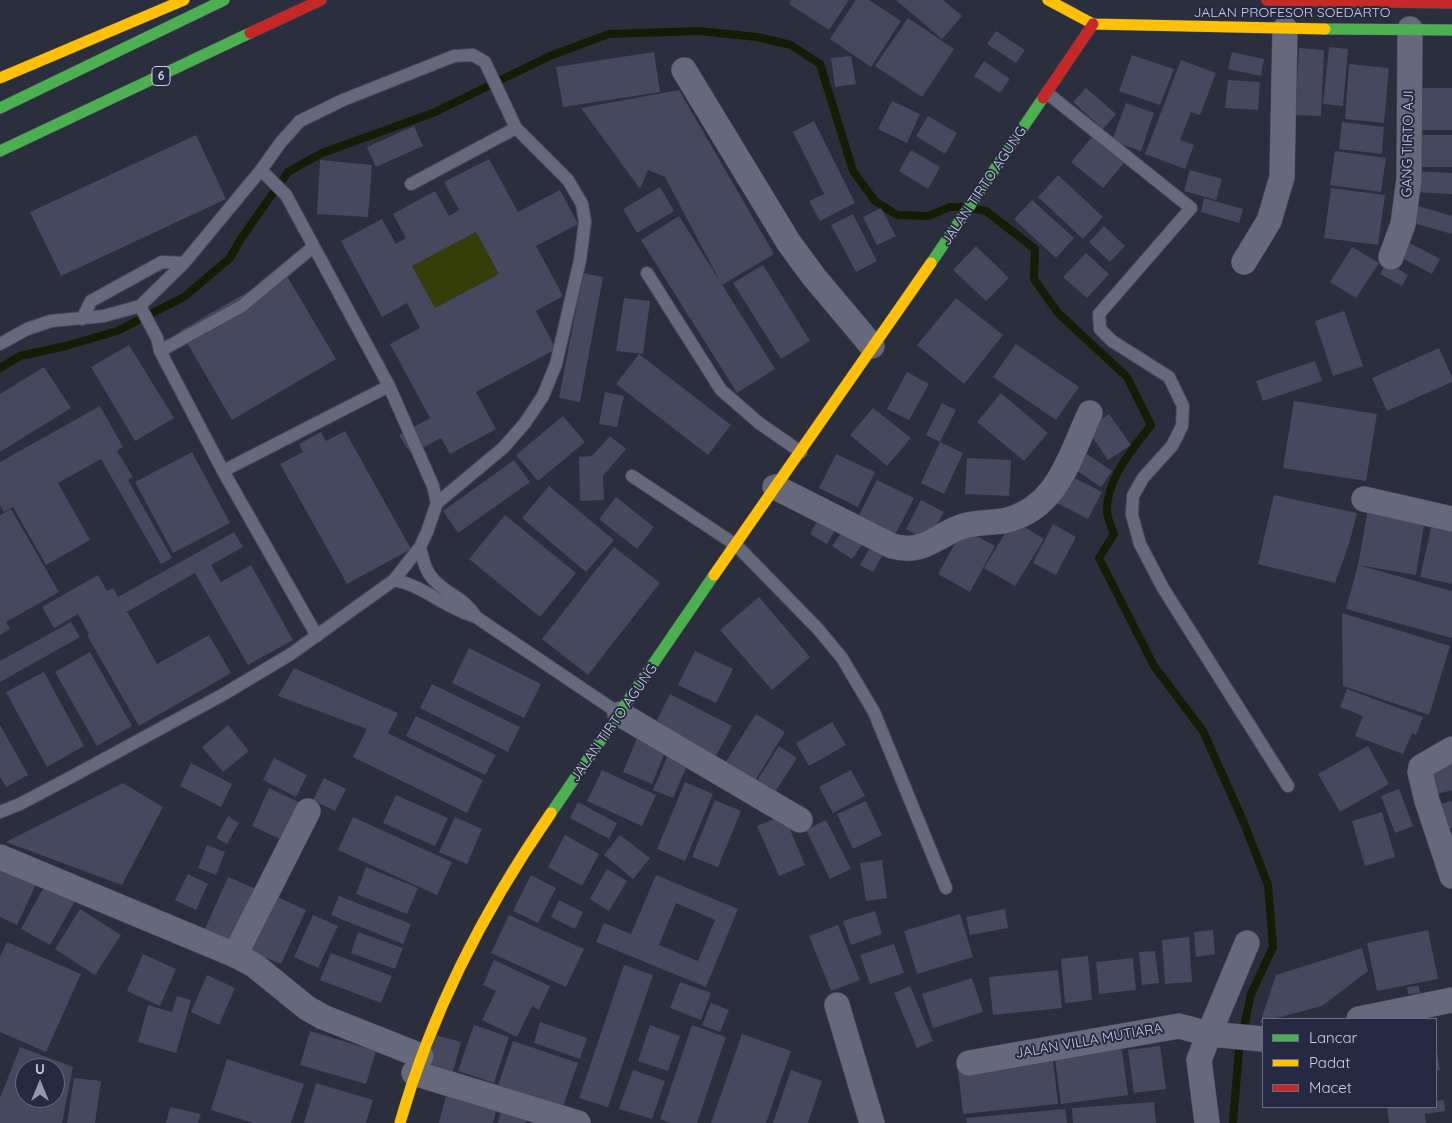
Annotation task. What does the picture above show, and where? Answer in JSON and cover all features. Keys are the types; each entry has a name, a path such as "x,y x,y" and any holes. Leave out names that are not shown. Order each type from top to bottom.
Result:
{"main road":[{"path":"0,78 184,0"},
{"path":"0,108 224,0"},
{"name":"6","path":"0,152 321,0"},
{"name":"JALAN PROFESOR SOEDARTO","path":"1048,0 1093,24 1164,27 1452,30"},
{"name":"JALAN PROFESOR SOEDARTO","path":"1267,0 1452,3"},
{"name":"JALAN TIRTO AGUNG","path":"400,1123 417,1064 473,942 503,888 775,487 961,220 1093,24"}],"street":[{"path":"1244,262 1269,221 1282,177 1285,29"},
{"name":"GANG TIRTO AJI","path":"1392,257 1403,224 1408,188 1410,29"},
{"path":"684,70 789,242 814,276 872,346"},
{"path":"775,487 892,546 906,549 921,548 960,527 1006,520 1032,510 1042,503 1057,483 1090,413"},
{"path":"1364,499 1452,519"},
{"path":"620,714 800,820"},
{"path":"1452,749 1421,768 1420,772 1424,794 1452,876"},
{"path":"235,955 308,811"},
{"path":"0,857 235,955 254,965 307,1008 417,1064 578,1123"},
{"path":"1208,1123 1199,1060 1221,1035 1247,943"},
{"path":"1364,1018 1452,1000"},
{"path":"837,1005 872,1123"},
{"name":"JALAN VILLA MUTIARA","path":"969,1063 1179,1026 1221,1035 1261,1040"}],"lane":[{"path":"0,344 28,329 51,321 82,319 142,310 266,174 281,142 300,122 343,100 454,56 463,54 473,55 485,62 516,128 568,180 582,204 585,222 580,260 556,364 543,396 525,423 503,448 437,502 420,547 394,580 291,654 224,694 66,780 0,812"},
{"path":"1047,93 1191,208 1099,314 1100,329 1112,341 1169,377 1183,406 1182,426 1172,446 1143,478 1133,496 1132,515 1140,544 1163,588 1288,786"},
{"path":"412,184 516,128"},
{"path":"266,174 286,195 390,386 426,467 437,502"},
{"path":"160,351 242,306 313,247"},
{"path":"82,319 91,301 162,262 184,263"},
{"path":"647,273 721,390 759,423 801,452"},
{"path":"142,310 157,338 160,351 222,471 317,636"},
{"path":"222,471 390,386"},
{"path":"632,476 736,545 818,629 842,658 860,685 874,712 946,888"},
{"path":"420,547 424,565 434,580 468,604 476,617"},
{"path":"394,580 409,582 460,613 476,617 620,714"}],"green space":[{"path":"476,232 499,274 435,308 412,266"}],"building":[{"path":"791,0 849,0 829,30 789,4"},
{"path":"856,0 869,0 901,21 871,67 830,39"},
{"path":"896,0 943,0 962,16 942,39"},
{"path":"908,18 954,49 922,97 875,66"},
{"path":"996,31 1025,50 1016,63 987,44"},
{"path":"1329,47 1348,49 1343,106 1323,104"},
{"path":"1299,48 1324,50 1321,116 1295,115"},
{"path":"654,52 660,92 563,107 556,67"},
{"path":"1232,52 1264,59 1261,76 1228,69"},
{"path":"1132,55 1174,69 1160,105 1119,91"},
{"path":"851,56 856,84 835,87 831,58"},
{"path":"1181,60 1216,73 1200,115 1191,112 1180,140 1194,145 1185,169 1145,154"},
{"path":"984,61 1010,79 1000,93 974,76"},
{"path":"1349,64 1389,68 1384,123 1345,119"},
{"path":"1228,80 1260,82 1258,110 1225,108"},
{"path":"1086,88 1116,114 1103,129 1073,102"},
{"path":"1414,88 1452,88 1452,130 1414,130"},
{"path":"679,90 774,254 722,285 665,177 648,170 640,189 581,108"},
{"path":"892,101 920,114 907,143 878,129"},
{"path":"1126,103 1154,113 1141,151 1112,141"},
{"path":"928,116 957,133 945,154 916,136"},
{"path":"814,121 855,203 820,221 809,201 824,194 793,132"},
{"path":"1342,122 1384,127 1382,154 1339,149"},
{"path":"414,126 423,146 376,167 367,147"},
{"path":"196,135 226,199 61,276 30,212"},
{"path":"1415,135 1452,135 1452,167 1415,167"},
{"path":"1092,137 1124,163 1103,188 1071,162"},
{"path":"911,150 940,167 928,189 899,171"},
{"path":"1335,151 1386,158 1381,192 1330,185"},
{"path":"489,159 518,212 560,190 578,224 536,246 563,296 536,311 556,349 476,392 496,429 450,454 441,438 411,454 399,435 430,418 390,344 420,328 407,303 382,317 341,241 382,219 396,244 406,238 393,214 435,191 449,216 459,210 444,182","holes":["476,232 499,274 435,308 412,266"]},
{"path":"320,160 372,165 368,217 317,214"},
{"path":"1190,170 1222,179 1216,200 1184,191"},
{"path":"1414,171 1452,173 1452,194 1413,192"},
{"path":"1058,175 1103,217 1083,239 1038,197"},
{"path":"660,187 674,211 637,233 623,209"},
{"path":"1331,188 1385,195 1378,245 1324,238"},
{"path":"1204,198 1243,209 1239,223 1201,212"},
{"path":"1032,200 1074,238 1056,258 1014,219"},
{"path":"1418,206 1452,216 1452,234 1413,223"},
{"path":"881,208 896,236 877,245 863,217"},
{"path":"853,214 877,261 856,272 831,225"},
{"path":"679,216 775,369 737,393 641,240"},
{"path":"1104,226 1125,246 1110,262 1089,242"},
{"path":"1408,242 1440,259 1432,274 1400,257"},
{"path":"976,246 1009,278 986,301 953,270"},
{"path":"1352,247 1379,263 1356,298 1330,282"},
{"path":"1086,253 1109,274 1087,298 1063,277"},
{"path":"1387,262 1408,275 1402,286 1380,274"},
{"path":"763,265 810,341 781,359 733,283"},
{"path":"284,271 336,359 232,420 180,331"},
{"path":"583,273 603,277 580,402 559,398"},
{"path":"624,298 650,301 643,354 616,351"},
{"path":"956,298 1003,335 964,384 917,345"},
{"path":"1344,311 1363,366 1333,376 1315,321"},
{"path":"1016,344 1079,387 1056,420 993,377"},
{"path":"129,345 174,418 135,441 91,367"},
{"path":"1439,348 1452,377 1452,382 1387,411 1372,378"},
{"path":"639,354 731,425 708,455 616,384"},
{"path":"1315,361 1322,381 1263,401 1256,381"},
{"path":"44,367 71,408 0,452 0,394"},
{"path":"907,372 929,384 909,420 887,409"},
{"path":"605,392 624,396 617,427 599,424"},
{"path":"1001,393 1048,433 1024,461 977,422"},
{"path":"1294,401 1377,414 1366,481 1283,468"},
{"path":"942,403 956,410 940,442 926,435"},
{"path":"100,406 123,447 117,451 133,477 128,480 172,558 161,564 101,459 58,483 90,540 46,565 13,507 4,512 0,505 0,462"},
{"path":"873,408 911,438 887,466 850,435"},
{"path":"1109,414 1131,445 1108,460 1087,429"},
{"path":"563,416 585,442 538,481 516,455"},
{"path":"345,431 411,549 347,584 280,464 303,452 299,444 321,432 326,441"},
{"path":"610,436 626,449 603,476 604,500 580,501 579,457 592,456"},
{"path":"940,442 963,453 944,494 921,483"},
{"path":"192,452 230,523 173,553 135,482"},
{"path":"836,454 875,472 858,507 819,488"},
{"path":"1087,454 1112,471 1101,487 1076,470"},
{"path":"967,458 1011,460 1009,496 965,494"},
{"path":"514,460 530,482 458,533 443,511"},
{"path":"1070,476 1102,492 1088,519 1057,503"},
{"path":"877,480 914,498 895,535 858,517"},
{"path":"549,486 614,540 586,572 522,518"},
{"path":"1274,495 1357,513 1349,544 1335,583 1258,564"},
{"path":"616,497 654,527 637,549 599,519"},
{"path":"921,500 944,512 928,541 906,529"},
{"path":"11,509 59,592 6,622 10,629 0,635 0,515"},
{"path":"1368,509 1425,519 1416,575 1358,565"},
{"path":"505,515 576,573 540,617 469,559"},
{"path":"820,517 837,527 827,544 810,534"},
{"path":"1013,520 1044,539 1015,586 984,568"},
{"path":"1053,524 1076,537 1056,575 1033,563"},
{"path":"1432,524 1452,528 1452,584 1420,577"},
{"path":"844,529 864,542 852,559 832,546"},
{"path":"963,529 995,546 970,592 938,574"},
{"path":"234,532 243,547 211,565 221,582 251,565 293,640 248,665 195,573 125,613 128,613 157,664 209,635 231,673 139,726 87,635 89,634 78,614 54,628 42,607 98,575 107,591 113,588 118,597"},
{"path":"872,544 885,551 873,572 860,565"},
{"path":"614,547 660,583 588,675 542,639"},
{"path":"1358,565 1452,591 1452,638 1346,609"},
{"path":"759,597 810,657 772,690 720,630"},
{"path":"1342,613 1450,646 1429,715 1343,686"},
{"path":"71,622 80,637 0,682 0,661"},
{"path":"469,648 541,684 524,718 452,683"},
{"path":"695,651 733,669 716,703 678,685"},
{"path":"90,652 132,726 97,746 55,672"},
{"path":"294,668 398,713 388,733 483,780 467,813 353,757 367,729 278,696"},
{"path":"44,672 84,746 47,767 6,692"},
{"path":"432,684 520,727 508,752 420,708"},
{"path":"1347,689 1423,717 1416,735 1412,733 1403,754 1355,736 1363,716 1340,707"},
{"path":"670,694 732,726 716,756 655,724"},
{"path":"756,714 785,732 751,787 722,768"},
{"path":"416,716 496,755 485,775 406,736"},
{"path":"832,722 846,745 809,766 796,743"},
{"path":"0,725 28,775 6,787 0,777"},
{"path":"228,725 249,751 223,772 202,747"},
{"path":"637,738 666,749 652,784 623,772"},
{"path":"779,746 797,758 773,795 755,784"},
{"path":"1368,746 1389,784 1340,812 1318,774"},
{"path":"668,755 688,763 673,798 653,790"},
{"path":"274,758 307,775 296,797 263,780"},
{"path":"1452,759 1452,790 1434,795 1427,766"},
{"path":"191,763 232,784 221,807 180,786"},
{"path":"602,770 656,795 642,826 587,801"},
{"path":"851,770 865,796 833,813 819,787"},
{"path":"324,778 346,789 335,811 313,800"},
{"path":"685,782 713,794 685,861 657,849"},
{"path":"123,783 163,807 122,885 6,842"},
{"path":"269,788 303,804 286,842 252,826"},
{"path":"1399,789 1413,826 1395,833 1381,796"},
{"path":"396,795 448,818 435,846 383,823"},
{"path":"715,800 741,811 718,867 692,857"},
{"path":"866,801 882,835 853,849 837,814"},
{"path":"1452,801 1452,828 1448,829 1440,804"},
{"path":"578,802 617,823 609,839 570,818"},
{"path":"1382,812 1395,857 1365,866 1352,821"},
{"path":"784,815 805,865 779,876 757,826"},
{"path":"228,816 239,823 227,844 216,838"},
{"path":"353,817 452,862 437,895 338,850"},
{"path":"455,817 482,829 467,864 439,852"},
{"path":"826,820 851,869 830,879 806,830"},
{"path":"565,835 599,854 582,886 548,867"},
{"path":"620,835 650,858 633,879 604,855"},
{"path":"207,845 225,852 216,875 198,868"},
{"path":"0,859 39,878 17,925 0,917"},
{"path":"882,860 887,898 866,901 860,863"},
{"path":"366,867 418,888 407,914 356,894"},
{"path":"607,869 627,881 609,911 590,899"},
{"path":"188,874 208,884 196,910 175,900"},
{"path":"531,875 556,888 538,923 513,911"},
{"path":"656,875 738,909 706,987 596,942 604,923 631,934","holes":["676,903 715,920 698,961 659,945"]},
{"path":"228,877 259,890 235,945 204,931"},
{"path":"45,885 75,901 50,945 21,929"},
{"path":"275,896 306,910 281,964 250,951"},
{"path":"339,896 411,924 403,944 331,915"},
{"path":"559,900 583,912 575,929 551,917"},
{"path":"80,909 121,935 95,975 55,949"},
{"path":"1005,909 1008,928 970,935 966,917"},
{"path":"875,911 882,934 851,945 843,921"},
{"path":"960,914 973,957 917,974 904,931"},
{"path":"313,915 338,926 318,968 294,957"},
{"path":"509,915 584,949 566,987 491,953"},
{"path":"838,925 860,980 831,991 809,936"},
{"path":"1213,930 1215,954 1196,957 1194,932"},
{"path":"1428,930 1438,979 1377,991 1367,943"},
{"path":"358,932 403,948 395,969 351,953"},
{"path":"1189,937 1192,982 1165,984 1162,940"},
{"path":"7,942 81,974 46,1052 0,1032 0,957"},
{"path":"894,944 904,973 870,984 860,955"},
{"path":"1362,948 1368,971 1322,1006 1277,1018 1262,1018 1262,1022 1260,1023 1276,975"},
{"path":"1155,951 1159,983 1142,985 1139,952"},
{"path":"331,953 392,976 381,1003 320,980"},
{"path":"143,954 176,969 160,1006 127,991"},
{"path":"1088,956 1092,1000 1065,1003 1061,959"},
{"path":"1133,958 1136,990 1099,994 1096,962"},
{"path":"494,960 550,986 539,1010 532,1006 517,1037 482,1020 496,991 483,985"},
{"path":"624,965 653,975 608,1107 579,1098"},
{"path":"1058,970 1062,1008 993,1015 989,977"},
{"path":"207,975 235,988 219,1025 191,1012"},
{"path":"972,978 983,1012 933,1028 922,994"},
{"path":"680,982 711,993 701,1020 670,1008"},
{"path":"910,986 933,1041 917,1048 894,993"},
{"path":"1419,986 1420,993 1408,994 1407,987"},
{"path":"177,996 191,1000 176,1053 138,1042 148,1005 172,1012"},
{"path":"711,1003 729,1010 720,1032 702,1025"},
{"path":"540,1022 587,1038 580,1059 534,1043"},
{"path":"474,1025 509,1037 494,1083 458,1071"},
{"path":"650,1025 680,1036 668,1071 638,1061"},
{"path":"692,1025 726,1037 697,1123 671,1123 660,1119"},
{"path":"310,1031 376,1051 366,1084 300,1065"},
{"path":"742,1034 791,1051 766,1123 711,1123"},
{"path":"435,1035 461,1042 453,1072 427,1065"},
{"path":"513,1041 578,1063 562,1110 497,1088"},
{"path":"1121,1043 1128,1095 1061,1104 1054,1052"},
{"path":"1160,1046 1166,1089 1134,1093 1128,1050"},
{"path":"20,1047 49,1058 16,1058"},
{"path":"1437,1051 1440,1070 1437,1071"},
{"path":"227,1059 304,1084 291,1123 253,1123 211,1110"},
{"path":"15,1060 15,1108 65,1108 62,1123 0,1123 0,1098"},
{"path":"1053,1060 1058,1104 963,1114 958,1070"},
{"path":"65,1064 73,1067 65,1108"},
{"path":"633,1070 665,1081 652,1119 619,1109"},
{"path":"791,1070 822,1081 808,1123 773,1123"},
{"path":"74,1078 101,1081 95,1123 67,1123"},
{"path":"316,1083 373,1100 366,1123 304,1123"},
{"path":"447,1092 498,1104 493,1123 439,1123"},
{"path":"1444,1100 1445,1111 1425,1114 1426,1123 1389,1123 1387,1108 1437,1108 1437,1101"},
{"path":"1154,1102 1156,1123 1073,1123 1072,1108"},
{"path":"170,1107 201,1114 198,1123 166,1123"},
{"path":"502,1107 529,1113 526,1123 498,1123"},
{"path":"1065,1109 1067,1123 967,1123 966,1118"}],"waterway":[{"path":"0,368 20,356 66,346 117,331 184,297 230,258 240,240 288,172 322,153 433,113 550,56 609,34 699,31 757,37 791,45 820,64 853,171 875,201 897,215 928,216 950,207 962,207"},
{"path":"975,209 986,211 1035,249 1034,279 1058,313 1127,377 1151,425 1129,454 1111,487 1107,514 1114,534 1099,558 1154,666 1203,731 1244,823 1268,885 1273,947 1251,994 1239,1050 1233,1123"}],"traffic: fast":[{"path":"0,108 224,0"},
{"path":"1325,29 1452,30"},
{"path":"0,151 250,33"},
{"path":"931,263 1043,98"},
{"path":"551,813 714,575"}],"traffic: slow":[{"path":"0,78 184,0"},
{"path":"1048,0 1093,24 1325,29"},
{"path":"714,575 931,263"},
{"path":"400,1123 413,1082 444,1001 483,923 504,886 551,813"}],"traffic: jam":[{"path":"250,33 321,0"},
{"path":"1267,0 1452,3"},
{"path":"1043,98 1093,24"}]}
